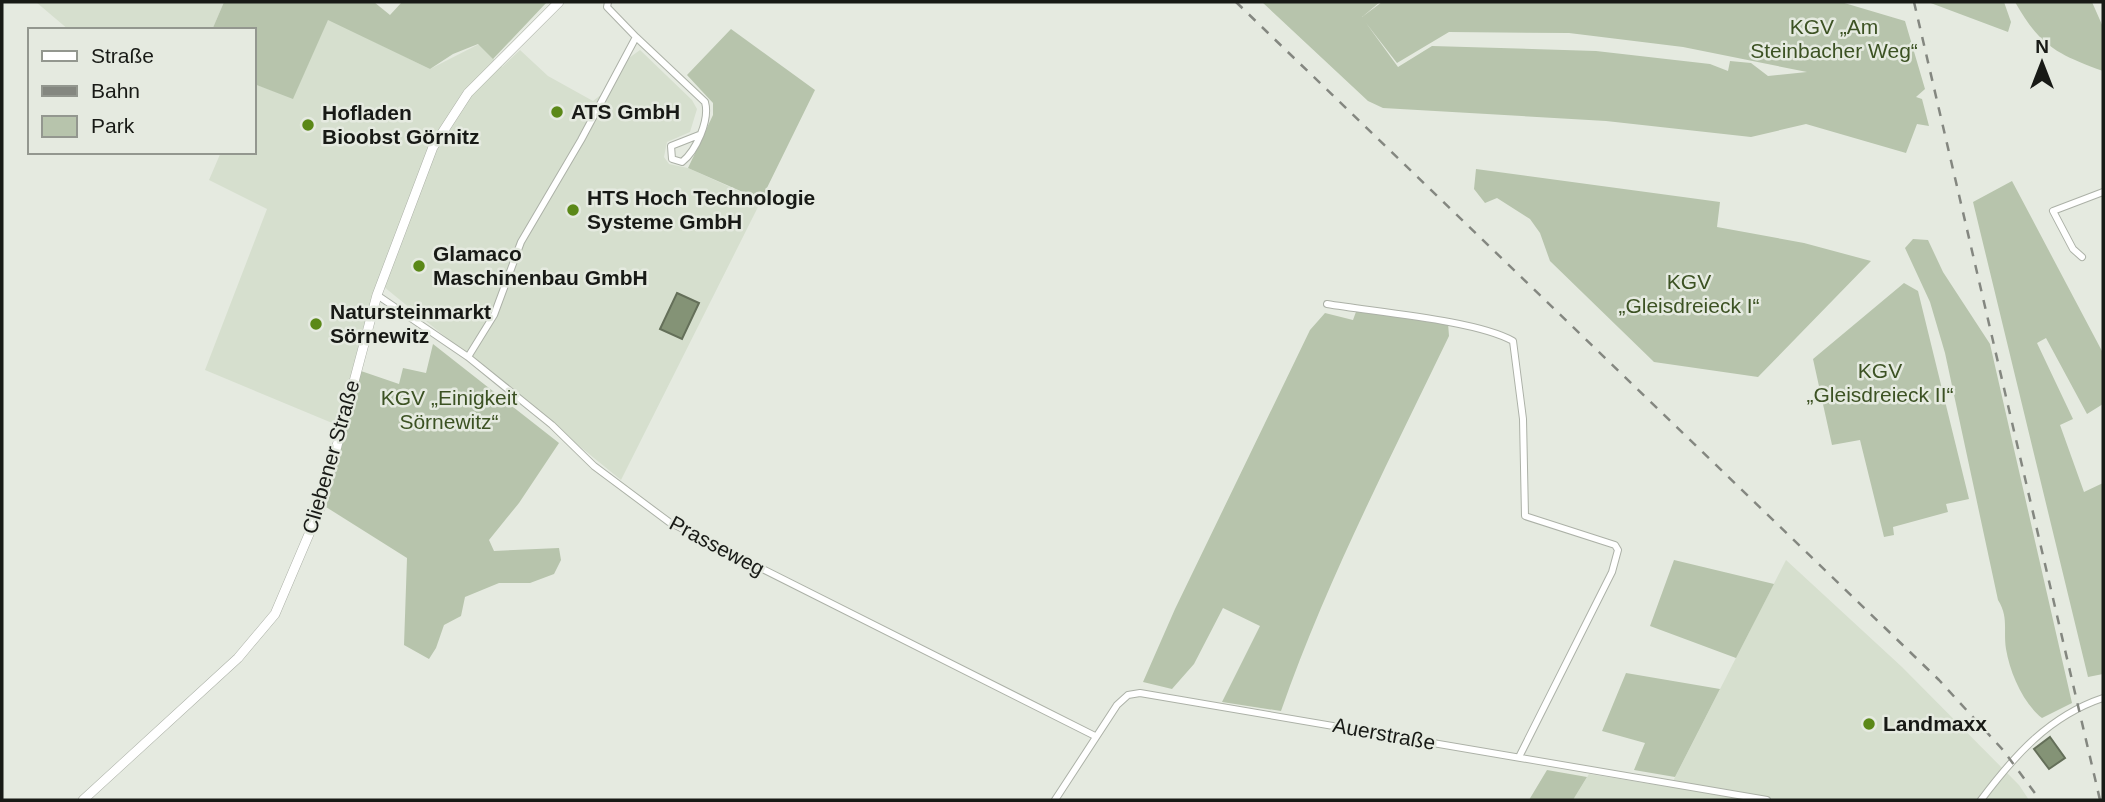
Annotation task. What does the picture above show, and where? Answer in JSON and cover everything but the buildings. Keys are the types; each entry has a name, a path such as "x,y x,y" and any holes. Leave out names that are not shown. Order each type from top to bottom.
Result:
{"street":[{"name":"Cliebener Straße","path":"83,800 237,658 275,614 288,589 321,506 377,295 418,183 446,124 468,93 559,2"},
{"path":"608,2 607,7 636,37 701,97 707,113 699,135 684,161 672,159 671,146 699,135"},
{"path":"468,357 494,315 521,242 581,140 636,37"},
{"path":"2082,257 2073,249 2053,211 2103,192"},
{"name":"Prasseweg","path":"377,295 468,357 552,425 594,466 669,522 1095,736"},
{"path":"1327,304 1503,335 1513,341 1523,419 1525,516 1615,545 1618,550 1612,572 1519,758"},
{"name":"Auerstraße","path":"1055,800 1095,736 1128,695 1171,697 1767,800"},
{"path":"1981,800 2031,741 2071,712 2103,698"}],"shaded area":[{"path":"36,2 224,2 213,28 67,28"},
{"path":"328,19 430,69 479,44 502,67 520,50 548,76 593,101 615,84 629,58 640,50 692,100 697,109 690,132 667,142 664,157 669,164 688,168 761,201 621,480 378,282 337,425 205,370 267,209 209,180 220,154 256,154 256,85 293,98"},
{"path":"677,293 699,303 682,339 660,329"},
{"path":"1786,560 1902,667 2019,785 2029,800 1573,800 1589,774 1670,787"},
{"path":"2050,737 2065,758 2049,769 2034,749"}],"green space":[{"path":"224,2 374,2 390,15 402,2 547,2 493,59 478,44 453,54 430,69 328,20 293,99 256,85 256,28 213,28"},
{"name":"KGV „Am Steinbacher Weg“","path":"1262,2 1380,2 1362,17 1382,2 1841,2 1905,21 1925,89 1916,97 1922,99 1929,126 1917,124 1906,153 1806,124 1751,137 1606,121 1383,108 1368,101","holes":["1366,23 1397,63 1449,32 1569,33 1683,47 1807,72 1768,76 1751,63 1730,61 1728,71 1710,64 1596,51 1432,46 1398,67"]},
{"path":"1928,2 2004,2 2011,22 2008,32"},
{"path":"2015,2 2092,2 2103,27 2103,71 2051,47 2033,29"},
{"path":"731,29 815,90 761,200 688,168 713,115 713,103 687,75"},
{"name":"KGV „Gleisdreieck I“","path":"1476,169 1720,202 1717,227 1804,243 1871,261 1758,377 1654,362 1550,261 1540,233 1530,219 1497,198 1485,203 1474,189"},
{"path":"2012,181 2103,353 2103,404 2087,414 2046,338 2037,343 2073,419 2060,425 2084,492 2103,483 2103,674 2088,677 1973,202"},
{"path":"1913,239 1928,240 1943,272 1990,344 2072,703 2042,718 2023,696 2008,658 2003,612 1998,600 1945,353 1930,302 1905,248"},
{"name":"KGV „Gleisdreieck II“","path":"1904,283 1918,291 1969,499 1946,504 1948,512 1893,527 1894,535 1884,537 1860,440 1832,445 1813,359"},
{"path":"1357,309 1448,323 1449,336 1338,568 1281,711 1222,702 1260,626 1223,608 1194,664 1172,689 1143,682 1175,609 1310,330 1325,313 1353,320"},
{"name":"KGV „Einigkeit Sörnewitz“","path":"433,344 559,443 519,503 489,540 494,551 559,548 561,560 554,574 530,583 499,583 465,597 461,616 444,625 429,659 404,645 407,558 326,507 361,371 399,384 403,368 426,373"},
{"path":"1674,560 1774,584 1736,658 1650,626"},
{"path":"1626,673 1720,689 1675,777 1634,770 1645,743 1602,731"},
{"path":"1547,770 1587,777 1573,800 1529,800"}],"railway":[{"path":"1236,2 1939,680 2003,750 2040,800"},
{"path":"1914,2 2100,800"}],"place":[{"name":"ATS GmbH","path":"557,112"},
{"name":"Hofladen Bioobst Görnitz","path":"308,125"},
{"name":"HTS Hoch Technologie Systeme GmbH","path":"573,210"},
{"name":"Glamaco Maschinenbau GmbH","path":"419,266"},
{"name":"Natursteinmarkt Sörnewitz","path":"316,324"},
{"name":"Landmaxx","path":"1869,724"}]}
